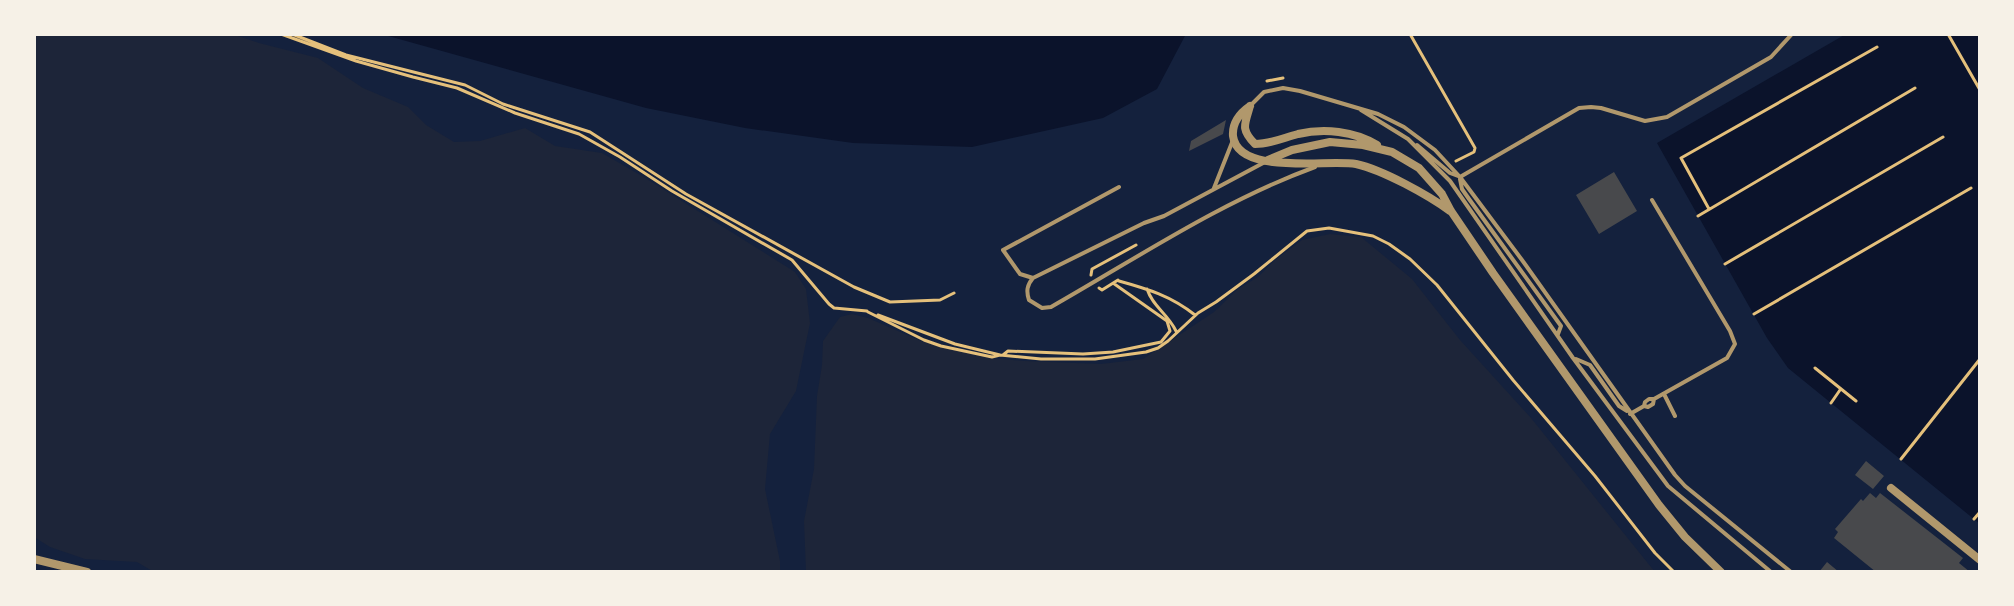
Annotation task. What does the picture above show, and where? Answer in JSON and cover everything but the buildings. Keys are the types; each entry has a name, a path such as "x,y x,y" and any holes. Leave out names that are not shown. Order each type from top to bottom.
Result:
{"street":[{"path":"1250,106 1237,119 1232,132 1235,146 1249,158 1292,164 1328,162 1358,165 1430,197 1451,211"},
{"path":"1250,106 1245,124 1246,135 1255,144 1328,131 1368,139 1419,168 1442,194 1493,273 1659,505 1685,537 1721,572"},
{"path":"1268,160 1292,150 1330,142 1385,150"},
{"path":"1891,488 1980,560"},
{"path":"34,559 58,568 87,572"}],"lane":[{"path":"1460,177 1579,108 1601,108 1645,121 1667,117 1771,57 1792,34"},
{"path":"1250,106 1264,92 1283,88 1302,91 1378,114 1404,127 1435,150 1460,177 1522,260 1661,457 1685,486 1791,572"},
{"path":"1355,107 1408,139 1450,173 1460,177"},
{"path":"1213,190 1233,138"},
{"path":"1408,139 1450,181 1573,358 1668,486 1771,572"},
{"path":"1268,160 1164,216 1033,278 1026,293 1029,300 1042,308 1051,307 1240,200 1328,162"},
{"path":"1460,177 1462,189 1561,326 1557,334"},
{"path":"1033,278 1020,274 1003,250 1119,187"},
{"path":"1469,199 1470,209"},
{"path":"1630,414 1649,399 1664,394 1727,358 1735,344 1652,200"},
{"path":"1573,358 1590,365 1619,406 1630,414"},
{"path":"1664,394 1675,416"}],"path":[{"path":"281,34 356,61 457,88 515,113 579,134 792,260 834,308 868,312 955,344 1002,355 1068,359 1121,356 1158,348 1195,315 1254,274 1307,231 1329,228 1373,236 1410,259 1437,285 1655,553 1674,572"},
{"path":"292,34 346,55 465,85 503,104 590,132 686,194 854,287 890,302 940,300 954,293"},
{"path":"1410,34 1473,144"},
{"path":"1948,34 1980,90"},
{"path":"1709,209 1681,158 1877,47"},
{"path":"1698,216 1915,88"},
{"path":"1725,264 1943,137"},
{"path":"1754,314 1971,188"},
{"path":"1002,355 1008,351 1113,352 1161,342 1170,331 1167,321 1104,276"},
{"path":"1099,289 1116,282 1157,291 1184,305 1195,315"},
{"path":"1147,289 1151,301 1164,312 1177,332"},
{"path":"1901,459 1980,359"},
{"path":"1815,368 1856,401"},
{"path":"1831,403 1841,389"},
{"path":"1974,519 1980,512"}],"shaded area":[{"path":"34,34 232,34 318,58 363,88 408,107 426,125 454,142 480,141 525,128 555,146 602,153 795,272 806,289 810,323 796,391 770,434 765,489 780,572 154,572 137,562 85,559 50,547 34,537"},
{"path":"381,34 1186,34 1157,89 1103,118 972,147 853,143 745,128 646,108"},
{"path":"1846,34 1980,34 1980,524 1788,368 1767,338 1657,143"},
{"path":"1330,234 1361,237 1412,279 1460,340 1531,418 1655,572 806,572 804,521 814,469 823,341 840,317 852,314 868,318 921,341 989,358 1101,364 1143,359 1214,312 1238,289 1258,277 1302,240"}]}
